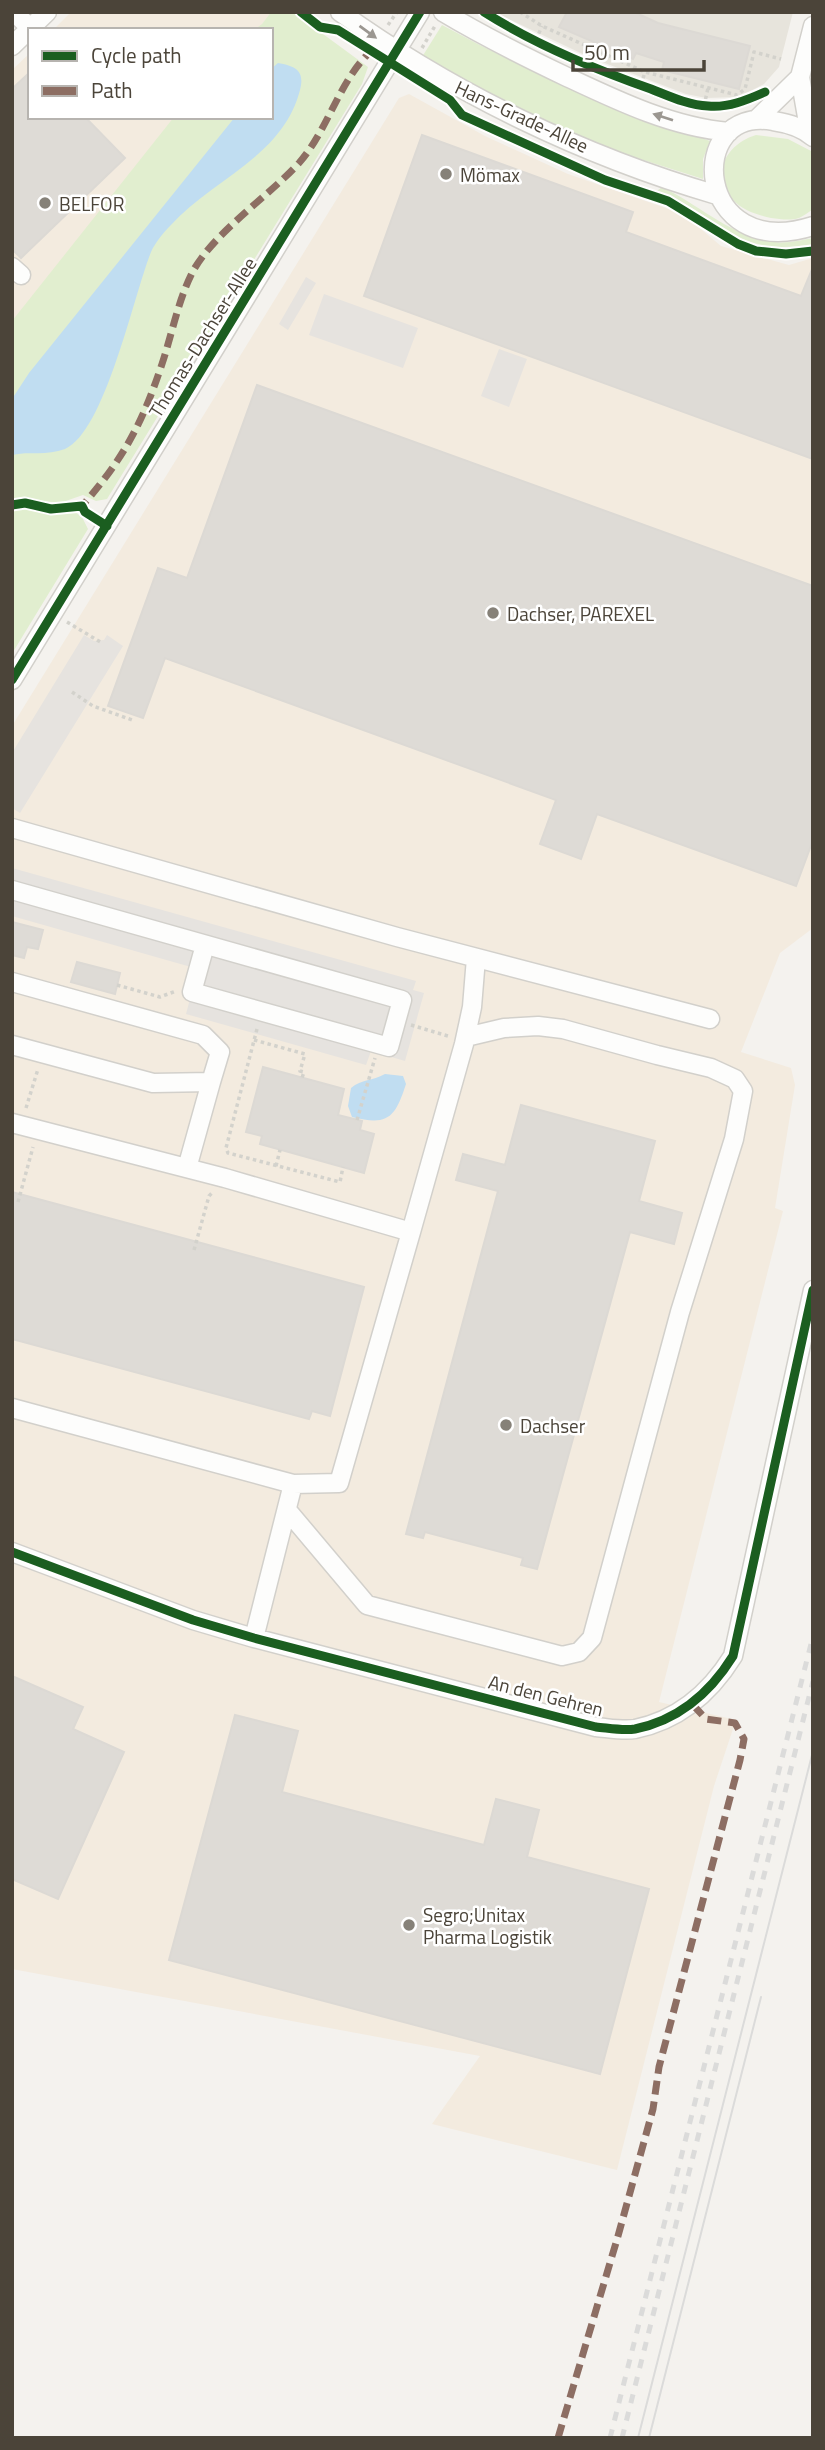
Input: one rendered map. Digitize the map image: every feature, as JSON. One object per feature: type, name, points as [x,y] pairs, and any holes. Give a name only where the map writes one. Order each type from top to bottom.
[{"type":"street","points":[[14,12],[29,28]]},
{"type":"street","points":[[31,28],[47,12]]},
{"type":"street","name":"Hans-Grade-Allee","points":[[340,12],[397,52],[494,105],[558,136],[652,174],[717,195]]},
{"type":"street","name":"Thomas-Dachser-Allee","points":[[15,671],[420,12]]},
{"type":"street","points":[[439,19],[501,45],[619,102],[703,130],[729,132]]},
{"type":"street","points":[[811,135],[800,77],[813,26]]},
{"type":"street","points":[[12,46],[28,31]]},
{"type":"street","points":[[800,77],[758,118],[729,132],[718,149],[712,173],[717,195],[725,209],[741,222],[766,230],[793,232],[813,226]]},
{"type":"street","points":[[758,118],[786,123],[811,135]]},
{"type":"street","points":[[12,828],[476,958],[710,1019]]},
{"type":"street","points":[[12,890],[402,1000],[388,1047],[192,992],[205,945]]},
{"type":"street","points":[[12,1408],[293,1484],[339,1483],[465,1039],[472,1007],[476,958]]},
{"type":"street","points":[[12,982],[204,1035],[220,1052],[187,1168]]},
{"type":"street","points":[[287,1510],[367,1605],[562,1656],[579,1653],[592,1638],[680,1312],[734,1139],[743,1091],[735,1079],[711,1068],[563,1029],[538,1026],[504,1028],[465,1039]]},
{"type":"street","points":[[12,1045],[153,1083],[211,1082]]},
{"type":"street","points":[[12,1123],[225,1178],[411,1232]]},
{"type":"street","name":"An den Gehren","points":[[12,1552],[193,1620],[596,1727],[633,1729],[665,1719],[693,1705],[719,1679],[733,1656],[813,1290]]},
{"type":"street","points":[[254,1638],[293,1484]]},
{"type":"path","points":[[520,12],[542,26],[645,72],[737,95],[745,89],[754,52],[781,59]]},
{"type":"path","points":[[418,55],[439,19]]},
{"type":"path","points":[[536,40],[542,26]]},
{"type":"path","points":[[640,85],[645,72]]},
{"type":"path","points":[[704,106],[708,88]]},
{"type":"path","points":[[67,622],[102,643]]},
{"type":"path","points":[[72,692],[93,706],[135,722]]},
{"type":"path","points":[[117,985],[160,997],[194,984]]},
{"type":"path","points":[[261,1012],[226,1148],[228,1153],[340,1182],[343,1167]]},
{"type":"path","points":[[396,1021],[465,1039]]},
{"type":"path","points":[[254,1040],[305,1054],[300,1071],[304,1072],[302,1078]]},
{"type":"path","points":[[357,1120],[374,1063]]},
{"type":"path","points":[[276,1166],[280,1150]]},
{"type":"path","points":[[194,1250],[209,1196],[225,1178]]},
{"type":"shaded area","points":[[71,12],[271,12],[259,28],[55,28]]},
{"type":"shaded area","points":[[494,12],[793,12],[779,67],[764,84],[739,97],[706,98],[686,94],[589,57]]},
{"type":"shaded area","points":[[28,55],[28,119],[190,119],[12,343],[12,70]]},
{"type":"shaded area","points":[[409,94],[485,136],[568,174],[683,214],[721,246],[789,265],[813,258],[813,928],[780,953],[741,1052],[791,1068],[795,1085],[775,1208],[783,1211],[659,1702],[736,1720],[714,1786],[617,2170],[432,2124],[480,2056],[12,1969],[12,726],[399,98]]},
{"type":"shaded area","points":[[306,277],[316,283],[288,330],[279,324]]},
{"type":"shaded area","points":[[324,294],[418,328],[403,368],[309,335]]},
{"type":"shaded area","points":[[499,349],[527,359],[509,407],[481,396]]},
{"type":"shaded area","points":[[84,635],[94,641],[104,640],[107,635],[123,646],[20,813],[12,808],[12,753]]},
{"type":"shaded area","points":[[12,868],[416,981],[413,990],[424,993],[405,1061],[371,1051],[366,1065],[186,1014],[198,969],[12,916]]},
{"type":"green space","points":[[271,12],[293,12],[368,67],[362,84],[107,499],[96,501],[83,495],[60,503],[20,498],[12,500],[12,321],[172,119],[273,119],[273,28],[257,28]]},
{"type":"green space","points":[[442,25],[573,89],[710,141],[703,159],[703,179],[615,151],[538,119],[422,57]]},
{"type":"green space","points":[[756,135],[788,139],[813,152],[813,209],[801,217],[781,219],[755,214],[736,203],[725,189],[722,169],[725,160],[737,145]]},
{"type":"green space","points":[[662,187],[744,234],[780,242],[813,238],[813,244],[786,247],[746,240],[657,191]]},
{"type":"green space","points":[[24,504],[57,510],[69,508],[82,517],[88,529],[13,652],[12,506]]},
{"type":"water","points":[[278,63],[298,70],[300,74],[300,90],[291,113],[278,133],[262,150],[187,209],[157,242],[144,272],[117,360],[93,417],[79,437],[65,449],[12,455],[12,399],[29,373],[233,119],[273,119],[273,67]]},
{"type":"water","points":[[385,1074],[403,1076],[406,1084],[394,1112],[388,1117],[374,1120],[352,1117],[348,1106],[351,1088]]},
{"type":"building","points":[[567,12],[634,12],[658,23],[750,46],[739,89],[662,70],[664,62],[636,53],[633,59],[559,27]]},
{"type":"building","name":"BELFOR","points":[[28,74],[28,119],[87,119],[125,158],[21,258],[12,249],[12,89]]},
{"type":"building","points":[[422,135],[633,212],[626,232],[801,296],[813,267],[813,459],[364,296]]},
{"type":"building","name":"Dachser, PAREXEL","points":[[257,385],[813,586],[813,840],[796,886],[597,814],[581,859],[540,844],[556,800],[165,658],[143,718],[108,706],[158,568],[187,578]]},
{"type":"building","points":[[12,922],[43,930],[38,949],[27,947],[24,958],[12,955]]},
{"type":"building","points":[[77,962],[120,973],[115,994],[71,982]]},
{"type":"building","points":[[263,1067],[344,1089],[338,1115],[362,1121],[360,1130],[374,1134],[364,1173],[260,1144],[262,1136],[246,1132]]},
{"type":"building","name":"Dachser","points":[[521,1105],[655,1141],[639,1201],[682,1213],[674,1244],[630,1232],[537,1569],[521,1565],[523,1558],[425,1532],[423,1538],[406,1534],[498,1191],[456,1180],[463,1154],[505,1165]]},
{"type":"building","points":[[12,1192],[364,1287],[330,1416],[312,1411],[309,1419],[12,1339]]},
{"type":"building","points":[[12,1676],[83,1707],[73,1729],[124,1752],[58,1899],[12,1879]]},
{"type":"building","name":"Segro;Unitax Pharma Logistik","points":[[235,1715],[298,1731],[282,1792],[484,1845],[496,1799],[539,1810],[527,1857],[649,1889],[600,2074],[169,1960]]},
{"type":"tram line","points":[[638,2438],[813,1751]]},
{"type":"tram line","points":[[649,2438],[761,1997]]},
{"type":"railway","points":[[610,2438],[813,1636]]},
{"type":"railway","points":[[622,2438],[813,1681]]},
{"type":"marked path","points":[[75,507],[82,506],[109,472],[139,423],[162,364],[183,295],[201,258],[299,163],[317,137],[348,80],[367,55]]},
{"type":"marked path","points":[[558,2438],[653,2109],[659,2067],[744,1739],[735,1723],[706,1719],[693,1705]]},
{"type":"cycle path","points":[[301,12],[320,27],[338,30],[450,100],[462,115],[605,180],[668,201],[738,244],[756,251],[786,254],[813,251]]},
{"type":"cycle path","points":[[12,680],[420,12]]},
{"type":"cycle path","points":[[484,12],[566,55],[686,102],[723,106],[765,92]]},
{"type":"cycle path","points":[[12,505],[25,503],[51,509],[82,506],[85,512],[107,526]]},
{"type":"cycle path","points":[[12,1552],[193,1620],[254,1638],[596,1727],[630,1730],[651,1725],[692,1703],[714,1682],[733,1656],[813,1290]]},
{"type":"place","name":"Mömax","points":[[446,174]]},
{"type":"place","name":"BELFOR","points":[[45,203]]},
{"type":"place","name":"Dachser, PAREXEL","points":[[493,613]]},
{"type":"place","name":"Dachser","points":[[506,1425]]},
{"type":"place","name":"Segro;Unitax Pharma Logistik","points":[[409,1925]]}]
